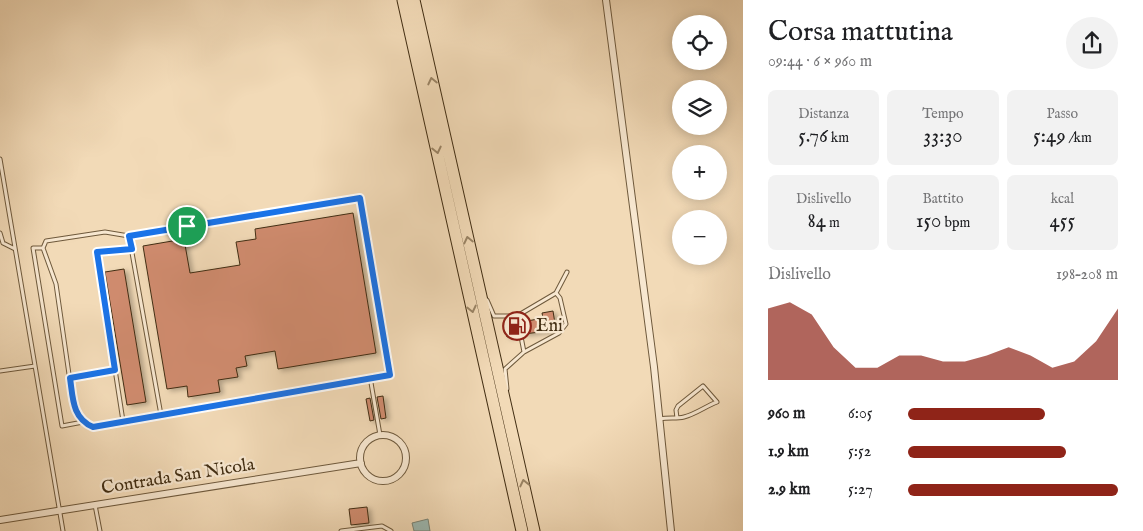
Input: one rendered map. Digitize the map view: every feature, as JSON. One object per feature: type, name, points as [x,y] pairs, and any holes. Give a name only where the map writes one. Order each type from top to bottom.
[{"type":"highway","points":[[403,0],[522,531]]},
{"type":"highway","points":[[414,0],[534,531]]},
{"type":"street","points":[[606,0],[632,184],[632,209],[642,264],[671,531]]},
{"type":"street","points":[[380,435],[390,436],[403,446],[406,456],[403,468],[394,478],[380,480],[368,475],[360,463],[362,447],[370,439],[380,435]]},
{"type":"street","name":"Contrada San Nicola","points":[[0,520],[360,463]]},
{"type":"lane","points":[[0,159],[63,531]]},
{"type":"lane","points":[[360,198],[390,375],[93,427],[83,422],[74,409],[56,284],[43,248],[46,241],[105,232],[129,236],[360,198]]},
{"type":"lane","points":[[0,233],[3,242],[15,249]]},
{"type":"lane","points":[[129,236],[161,415]]},
{"type":"lane","points":[[43,248],[33,248],[62,426],[83,422]]},
{"type":"lane","points":[[123,422],[97,252],[132,249]]},
{"type":"lane","points":[[476,273],[494,316],[517,316],[556,293],[567,272]]},
{"type":"lane","points":[[512,432],[505,370],[524,352],[559,333],[566,324],[560,298],[556,293]]},
{"type":"lane","points":[[517,316],[524,352]]},
{"type":"lane","points":[[0,371],[35,366]]},
{"type":"lane","points":[[70,378],[115,370]]},
{"type":"lane","points":[[370,378],[380,435]]},
{"type":"lane","points":[[660,419],[670,416],[677,418],[693,414],[700,408],[717,402],[703,386],[678,406],[676,410],[677,418]]},
{"type":"lane","points":[[95,505],[100,531]]},
{"type":"lane","points":[[342,531],[382,526],[391,531]]},
{"type":"water","points":[[428,519],[430,531],[414,531],[412,523]]},
{"type":"building","points":[[353,213],[376,353],[278,369],[275,351],[245,356],[247,366],[236,368],[238,377],[218,380],[220,392],[188,397],[187,386],[167,389],[143,246],[184,239],[190,273],[240,265],[236,242],[256,239],[255,229]]},
{"type":"building","points":[[124,269],[146,402],[127,405],[105,272]]},
{"type":"building","points":[[553,311],[556,330],[524,334],[522,322],[543,318],[542,313]]},
{"type":"building","points":[[515,323],[517,335],[507,337],[505,325]]},
{"type":"building","points":[[383,396],[386,418],[381,419],[377,397]]},
{"type":"building","points":[[370,398],[374,420],[370,421],[366,399]]},
{"type":"building","points":[[367,507],[369,523],[351,525],[349,509]]},
{"type":"place","name":"Eni","points":[[517,326]]},
{"type":"route","points":[[360,198],[390,375],[93,427],[83,422],[74,409],[70,378],[115,370],[97,252],[132,249],[129,236],[187,226],[360,198]]}]
